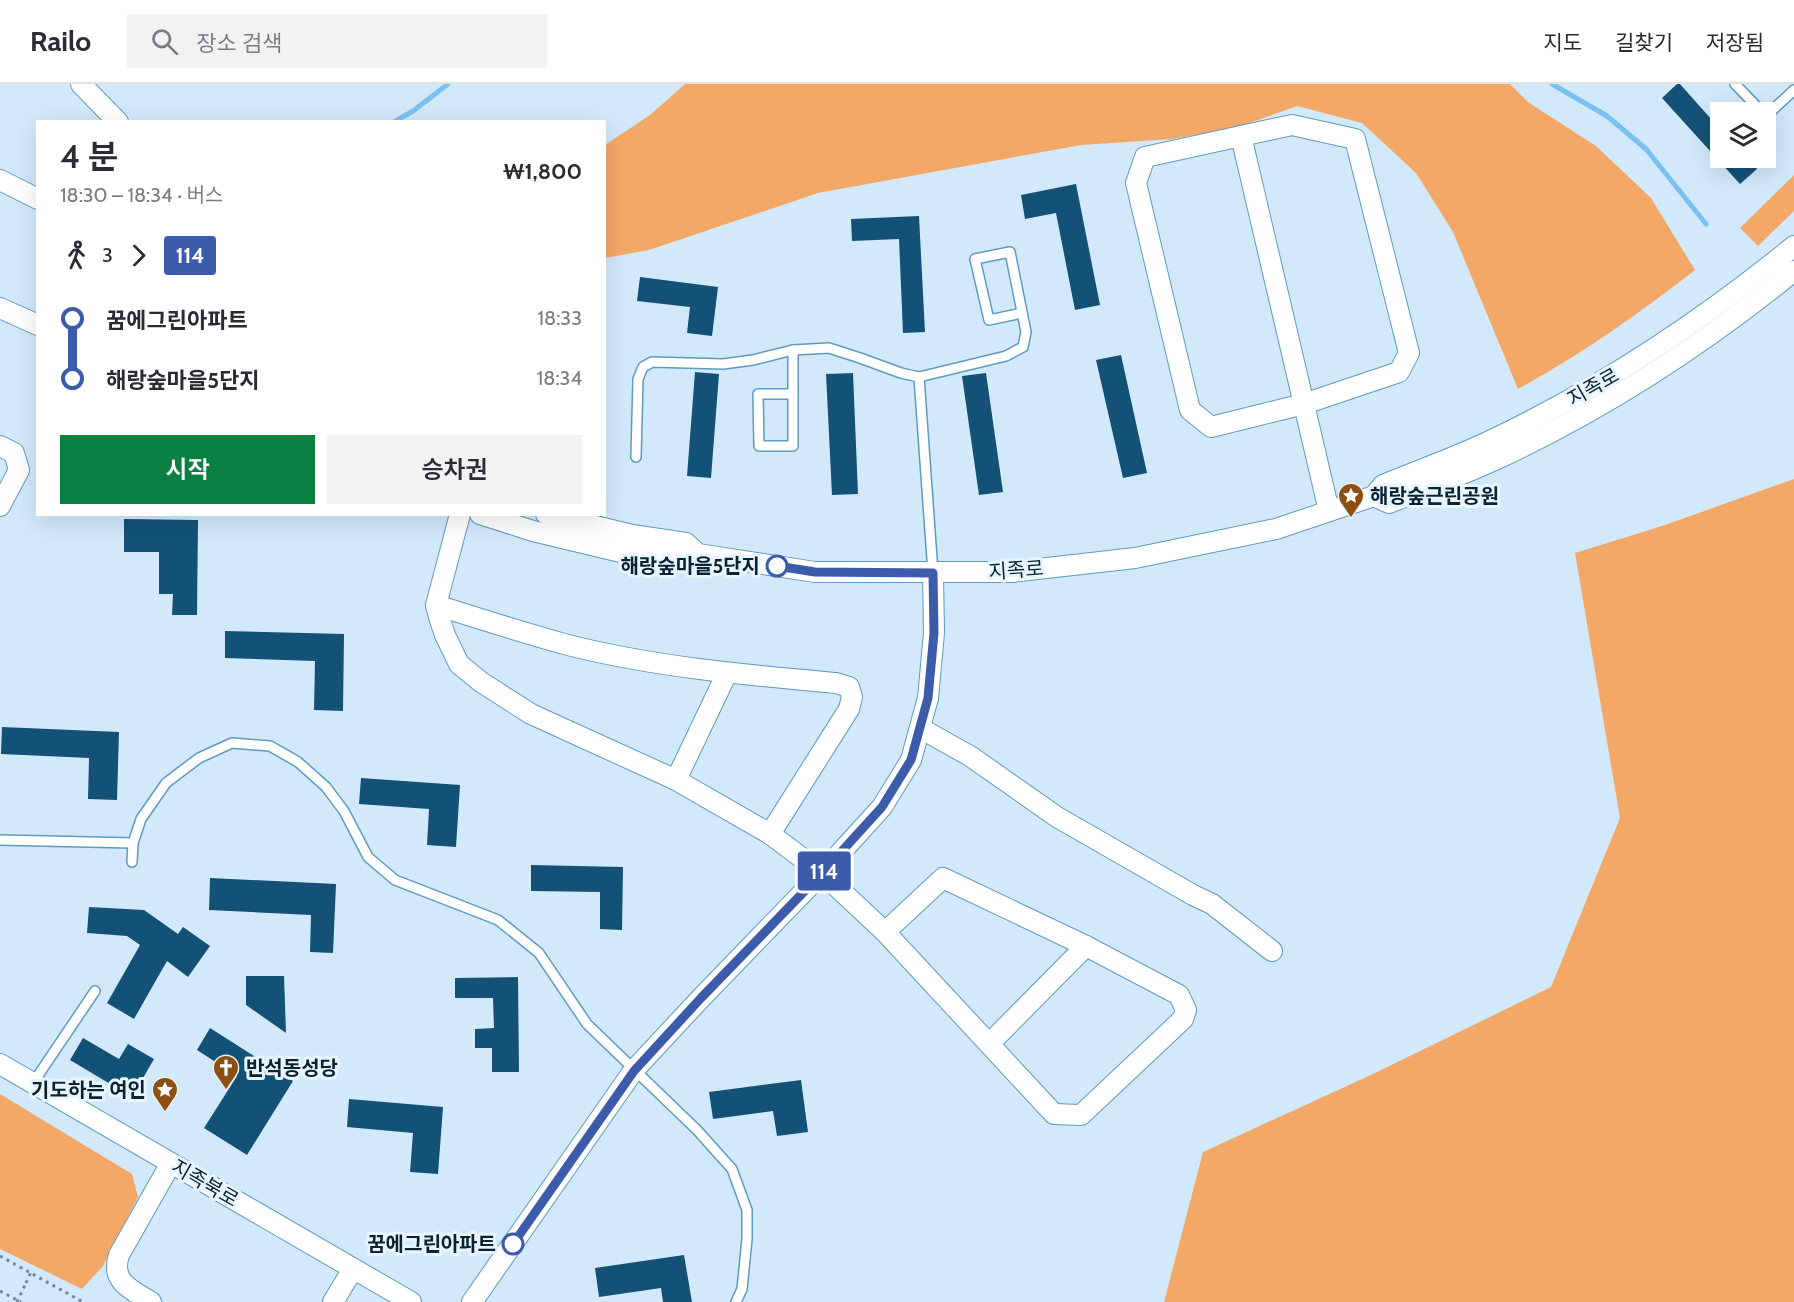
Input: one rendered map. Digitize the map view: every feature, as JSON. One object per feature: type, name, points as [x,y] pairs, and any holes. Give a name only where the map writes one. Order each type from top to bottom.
[{"type":"street","points":[[81,84],[116,120]]},
{"type":"street","points":[[1292,125],[1355,139],[1409,353],[1399,372],[1304,404],[1211,427],[1190,410],[1136,183],[1145,158],[1292,125]]},
{"type":"street","points":[[1241,136],[1329,511]]},
{"type":"street","points":[[0,180],[36,198]]},
{"type":"street","name":"지족로","points":[[554,516],[632,535],[686,543],[698,554],[815,572],[1012,572],[1135,558],[1276,529],[1374,496],[1383,485],[1490,441],[1554,409],[1618,373],[1731,295],[1794,246]]},
{"type":"street","name":"지족로","points":[[1374,496],[1389,503],[1498,459],[1563,426],[1628,389],[1678,356],[1794,271]]},
{"type":"street","points":[[0,308],[36,324]]},
{"type":"street","points":[[0,446],[14,453],[19,470],[0,506]]},
{"type":"street","points":[[459,516],[436,605],[445,635],[459,664],[481,682],[531,714],[676,780],[770,834],[822,873],[885,932],[1054,1114],[1081,1115],[1183,1018],[1186,1010],[1179,995],[1086,946],[944,878],[885,932]]},
{"type":"street","name":"지족로","points":[[486,516],[533,531],[629,554],[684,562],[698,554]]},
{"type":"street","points":[[472,1302],[634,1071],[882,807],[911,760],[928,698],[934,633],[933,573]]},
{"type":"street","points":[[436,605],[570,645],[642,660],[727,673],[836,683],[849,687],[852,697],[849,709],[770,834]]},
{"type":"street","points":[[676,780],[727,673]]},
{"type":"street","points":[[920,728],[970,756],[1057,817],[1212,904],[1272,951]]},
{"type":"street","points":[[990,1043],[1086,946]]},
{"type":"street","name":"지족북로","points":[[0,1064],[411,1302]]},
{"type":"street","points":[[152,1302],[127,1287],[119,1278],[116,1265],[119,1255],[171,1163]]},
{"type":"street","points":[[333,1302],[353,1269]]},
{"type":"lane","points":[[1735,84],[1752,102]]},
{"type":"lane","points":[[1776,107],[1794,90]]},
{"type":"lane","points":[[636,457],[638,379],[643,367],[652,362],[723,364],[753,360],[793,350],[829,348],[885,368],[919,377],[1006,356],[1023,346],[1026,332],[1010,252],[975,259],[989,320],[1022,313]]},
{"type":"lane","points":[[793,350],[793,394],[793,446],[759,446],[758,394],[793,394]]},
{"type":"lane","points":[[919,377],[933,573]]},
{"type":"lane","points":[[132,862],[133,843],[141,819],[166,783],[199,758],[232,743],[270,746],[298,762],[326,787],[344,811],[368,857],[395,880],[498,920],[539,953],[587,1024],[697,1130],[732,1169],[747,1210],[747,1239],[742,1289],[736,1302]]},
{"type":"lane","points":[[0,840],[133,843]]},
{"type":"lane","points":[[33,1083],[95,991]]},
{"type":"path","points":[[0,1256],[83,1302]]},
{"type":"path","points":[[0,1291],[19,1302],[31,1272]]},
{"type":"shaded area","points":[[685,84],[1510,84],[1528,102],[1596,146],[1651,198],[1695,270],[1609,333],[1564,363],[1518,389],[1453,232],[1416,173],[1362,123],[1297,106],[1241,126],[1173,139],[1081,145],[818,193],[649,250],[606,258],[606,144],[650,115]]},
{"type":"shaded area","points":[[1794,175],[1794,211],[1758,246],[1740,228]]},
{"type":"shaded area","points":[[1794,479],[1794,1302],[1164,1302],[1203,1152],[1373,1074],[1551,987],[1620,818],[1575,553],[1662,526]]},
{"type":"shaded area","points":[[0,1094],[132,1174],[138,1197],[103,1266],[82,1289],[0,1249]]},
{"type":"building","points":[[1677,84],[1680,84],[1710,118],[1710,151],[1662,98]]},
{"type":"building","points":[[1725,168],[1756,168],[1757,169],[1740,184]]},
{"type":"building","points":[[1076,184],[1100,305],[1075,310],[1056,213],[1025,219],[1021,195]]},
{"type":"building","points":[[919,216],[925,332],[903,333],[899,239],[852,241],[851,219]]},
{"type":"building","points":[[640,277],[718,287],[712,336],[687,333],[690,307],[637,301]]},
{"type":"building","points":[[1121,355],[1147,473],[1123,478],[1096,360]]},
{"type":"building","points":[[695,372],[719,374],[711,478],[687,476]]},
{"type":"building","points":[[853,373],[858,494],[832,495],[826,374]]},
{"type":"building","points":[[986,373],[1003,492],[979,495],[962,376]]},
{"type":"building","points":[[124,519],[198,520],[197,615],[172,615],[173,594],[159,594],[159,552],[124,552]]},
{"type":"building","points":[[225,631],[344,634],[343,711],[314,710],[315,661],[225,658]]},
{"type":"building","points":[[2,727],[119,732],[117,800],[88,799],[89,758],[1,754]]},
{"type":"building","points":[[361,778],[460,785],[456,847],[427,845],[429,809],[359,804]]},
{"type":"building","points":[[531,865],[623,867],[622,930],[600,929],[600,892],[531,891]]},
{"type":"building","points":[[210,878],[336,884],[333,953],[310,952],[311,915],[209,910]]},
{"type":"building","points":[[89,907],[144,910],[178,934],[183,927],[210,946],[188,977],[167,961],[134,1019],[107,1003],[140,945],[127,936],[87,933]]},
{"type":"building","points":[[246,976],[284,976],[286,1033],[246,1005]]},
{"type":"building","points":[[518,977],[519,1072],[492,1072],[492,1048],[475,1048],[475,1029],[494,1028],[493,998],[455,998],[455,978]]},
{"type":"building","points":[[210,1028],[293,1081],[247,1155],[204,1128],[237,1076],[197,1050]]},
{"type":"building","points":[[83,1038],[119,1059],[128,1044],[154,1059],[132,1097],[70,1060]]},
{"type":"building","points":[[801,1080],[808,1132],[777,1136],[773,1111],[713,1119],[709,1092]]},
{"type":"building","points":[[349,1099],[443,1107],[438,1174],[410,1172],[413,1133],[347,1127]]},
{"type":"building","points":[[684,1255],[692,1302],[663,1302],[661,1288],[599,1297],[595,1268]]},
{"type":"waterway","points":[[397,120],[448,84]]},
{"type":"waterway","points":[[1552,84],[1607,116],[1646,149],[1706,224]]},
{"type":"bus line","name":"114","points":[[513,1244],[634,1071],[882,807],[911,760],[928,698],[934,633],[933,573],[815,572],[777,566]]},
{"type":"place","name":"해랑숲근린공원","points":[[1351,519]]},
{"type":"place","name":"해랑숲마을5단지","points":[[777,566]]},
{"type":"place","name":"반석동성당","points":[[226,1091]]},
{"type":"place","name":"기도하는 여인","points":[[165,1113]]},
{"type":"place","name":"꿈에그린아파트","points":[[513,1244]]}]
